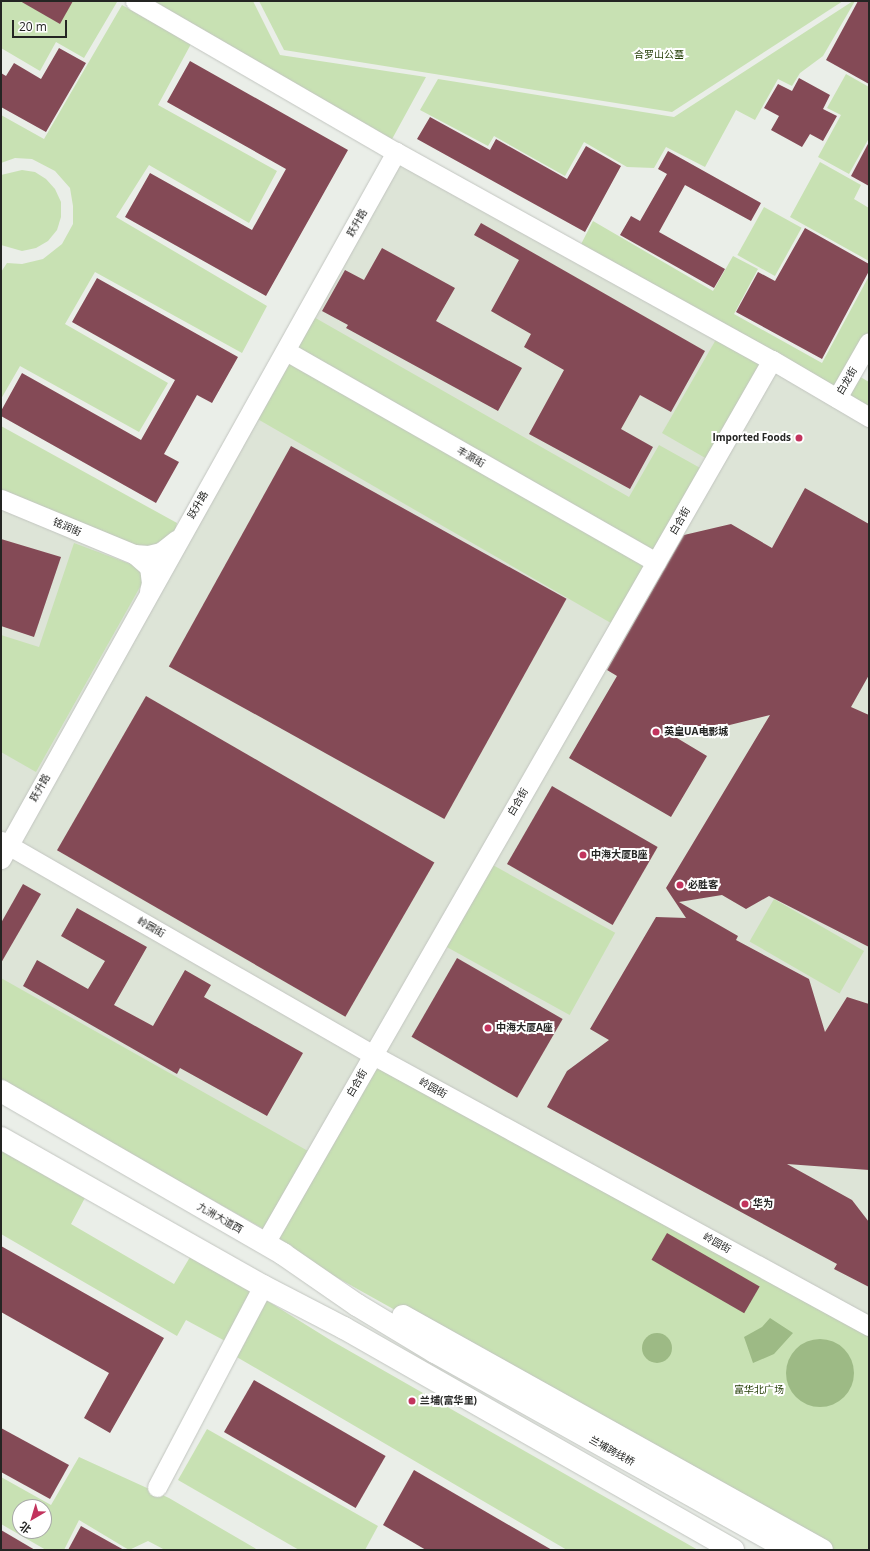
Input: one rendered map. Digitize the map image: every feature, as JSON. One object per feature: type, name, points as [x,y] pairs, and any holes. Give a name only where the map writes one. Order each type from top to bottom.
[{"type":"main road","name":"九洲大道西","points":[[1,1090],[274,1249],[357,1305],[436,1352]]},
{"type":"main road","points":[[1,1138],[263,1286],[344,1328],[424,1373],[732,1550]]},
{"type":"main road","points":[[274,1249],[443,1338],[822,1550]]},
{"type":"main road","points":[[263,1286],[338,1338],[417,1386],[707,1550]]},
{"type":"main road","name":"兰埔跨线桥","points":[[436,1352],[789,1550]]},
{"type":"street","points":[[135,1],[396,152],[772,360],[869,417]]},
{"type":"street","name":"跃升路","points":[[4,848],[286,351],[396,152]]},
{"type":"street","name":"白龙街","points":[[837,398],[869,342]]},
{"type":"street","name":"丰源街","points":[[286,351],[656,562]]},
{"type":"street","name":"白合街","points":[[274,1249],[373,1055],[772,360]]},
{"type":"street","name":"铭润街","points":[[1,499],[134,554],[148,556],[161,552],[181,534]]},
{"type":"street","name":"铭润街","points":[[134,554],[149,567],[151,583],[148,594]]},
{"type":"street","name":"岭园街","points":[[4,848],[373,1055],[869,1326]]},
{"type":"street","points":[[157,1487],[263,1286]]},
{"type":"shaded area","points":[[397,154],[770,361],[663,554],[290,347]]},
{"type":"shaded area","points":[[290,348],[654,562],[267,1238],[1,1087],[1,871]]},
{"type":"shaded area","points":[[773,362],[869,419],[869,1325],[374,1055]]},
{"type":"shaded area","points":[[1,501],[165,570],[1,868]]},
{"type":"shaded area","points":[[770,1318],[793,1333],[774,1354],[753,1363],[744,1337],[762,1327]]},
{"type":"shaded area","points":[[657,1333],[668,1337],[672,1348],[668,1359],[657,1363],[646,1359],[642,1348],[646,1337]]},
{"type":"shaded area","points":[[813,1339],[827,1339],[839,1344],[849,1354],[854,1366],[854,1380],[849,1392],[839,1402],[827,1407],[813,1407],[801,1402],[791,1392],[786,1380],[786,1366],[791,1354],[801,1344]]},
{"type":"green space","points":[[1,1],[117,2],[84,58],[56,42],[40,71],[1,48]]},
{"type":"green space","points":[[145,1],[253,1],[280,55],[426,77],[391,141]]},
{"type":"green space","name":"合罗山公墓","points":[[259,1],[843,1],[672,112],[284,50]]},
{"type":"green space","points":[[855,1],[823,56],[800,73],[792,86],[778,79],[755,120],[736,110],[705,167],[666,147],[654,168],[627,167],[584,142],[565,176],[494,136],[488,146],[420,110],[438,79],[674,117]]},
{"type":"green space","points":[[122,5],[191,44],[158,105],[277,171],[249,223],[149,165],[116,217],[267,306],[242,353],[95,272],[65,324],[168,383],[139,432],[20,366],[1,399],[1,272],[7,263],[22,264],[43,259],[62,244],[73,224],[73,206],[70,188],[55,171],[32,159],[15,158],[1,163],[1,115],[44,139]]},
{"type":"green space","points":[[846,74],[869,87],[869,138],[849,174],[818,157],[841,115],[827,108]]},
{"type":"green space","points":[[820,162],[861,185],[854,199],[869,208],[869,261],[790,217]]},
{"type":"green space","points":[[22,170],[35,172],[46,179],[55,189],[61,202],[61,217],[57,230],[48,241],[36,248],[22,251],[1,245],[1,175]]},
{"type":"green space","points":[[764,207],[802,228],[775,276],[737,255]]},
{"type":"green space","points":[[593,221],[713,291],[733,256],[758,269],[734,314],[822,363],[869,276],[869,331],[836,392],[578,250]]},
{"type":"green space","points":[[312,316],[629,497],[659,445],[702,469],[653,553],[296,347]]},
{"type":"green space","points":[[718,336],[762,362],[706,458],[662,433]]},
{"type":"green space","points":[[291,361],[645,566],[612,624],[258,419]]},
{"type":"green space","points":[[857,375],[869,382],[869,413],[844,398]]},
{"type":"green space","points":[[1,426],[177,523],[175,532],[154,545],[136,549],[1,493]]},
{"type":"green space","points":[[74,543],[149,571],[36,772],[1,752],[1,635],[39,647]]},
{"type":"green space","points":[[491,864],[615,933],[570,1015],[445,946]]},
{"type":"green space","points":[[774,899],[864,951],[840,993],[750,941]]},
{"type":"green space","points":[[1,978],[308,1151],[264,1229],[1,1081]]},
{"type":"green space","name":"富华北广场","points":[[373,1056],[869,1327],[869,1550],[824,1550],[268,1239]]},
{"type":"green space","points":[[1,1145],[87,1194],[71,1224],[174,1284],[193,1252],[255,1288],[227,1342],[186,1320],[177,1336],[1,1234]]},
{"type":"green space","points":[[266,1300],[332,1341],[698,1550],[567,1550],[235,1356]]},
{"type":"green space","points":[[207,1429],[378,1526],[365,1550],[299,1550],[178,1480]]},
{"type":"green space","points":[[79,1457],[169,1498],[258,1550],[165,1550],[148,1541],[129,1550],[79,1520],[64,1550],[46,1550],[27,1539],[52,1539],[52,1503]]},
{"type":"green space","points":[[1,1477],[40,1499],[12,1499],[12,1530],[1,1524]]},
{"type":"building","points":[[20,1],[73,1],[60,24]]},
{"type":"building","points":[[858,1],[869,1],[869,84],[826,60]]},
{"type":"building","points":[[59,48],[86,63],[46,132],[1,107],[1,73],[6,76],[14,63],[41,79]]},
{"type":"building","points":[[190,61],[348,150],[266,296],[125,217],[150,173],[252,230],[286,169],[167,102]]},
{"type":"building","points":[[799,78],[830,95],[823,109],[837,116],[823,141],[810,134],[802,147],[771,130],[779,116],[764,108],[778,84],[792,91]]},
{"type":"building","points":[[430,117],[490,150],[496,139],[567,179],[586,146],[621,166],[585,232],[417,139]]},
{"type":"building","points":[[869,142],[869,186],[851,176]]},
{"type":"building","points":[[668,151],[761,203],[751,221],[685,185],[659,232],[725,269],[714,288],[620,235],[631,216],[640,221],[667,174],[658,169]]},
{"type":"building","points":[[481,223],[705,351],[671,412],[640,395],[621,429],[653,447],[630,489],[529,434],[564,370],[524,347],[531,334],[491,311],[519,260],[474,235]]},
{"type":"building","points":[[805,228],[869,264],[869,271],[822,359],[736,312],[758,272],[775,281]]},
{"type":"building","points":[[382,248],[455,288],[436,321],[522,368],[498,411],[346,328],[348,325],[322,311],[345,270],[364,280]]},
{"type":"building","points":[[97,278],[238,357],[212,403],[197,395],[164,454],[179,462],[156,503],[1,416],[1,411],[22,373],[141,440],[175,380],[72,322]]},
{"type":"building","points":[[291,446],[567,599],[444,819],[169,666]]},
{"type":"building","points":[[805,488],[869,524],[869,675],[851,707],[869,715],[869,947],[769,896],[746,909],[722,895],[679,902],[738,936],[736,940],[809,979],[825,1032],[847,997],[869,1004],[869,1170],[787,1164],[852,1200],[869,1222],[869,1287],[834,1269],[837,1264],[547,1107],[567,1071],[609,1040],[590,1029],[656,917],[686,918],[666,888],[770,715],[677,738],[707,756],[671,817],[569,758],[617,676],[607,670],[684,535],[731,524],[772,548]]},
{"type":"building","points":[[1,539],[61,557],[34,637],[1,626]]},
{"type":"building","points":[[146,696],[434,862],[345,1017],[57,850]]},
{"type":"building","name":"中海大厦B座","points":[[552,786],[658,847],[613,925],[507,864]]},
{"type":"building","points":[[23,884],[41,894],[1,963],[1,923]]},
{"type":"building","points":[[77,908],[147,947],[114,1005],[153,1026],[185,970],[211,985],[204,997],[303,1053],[267,1116],[180,1068],[177,1074],[23,986],[37,960],[88,989],[105,961],[61,936]]},
{"type":"building","name":"中海大厦A座","points":[[457,958],[563,1019],[517,1098],[412,1037]]},
{"type":"building","points":[[667,1233],[760,1286],[744,1313],[652,1260]]},
{"type":"building","points":[[1,1246],[164,1338],[110,1433],[84,1418],[109,1373],[1,1312]]},
{"type":"building","points":[[254,1380],[386,1456],[356,1508],[224,1432]]},
{"type":"building","points":[[1,1428],[69,1465],[50,1499],[1,1472]]},
{"type":"building","points":[[414,1470],[552,1550],[426,1550],[383,1525]]},
{"type":"building","points":[[81,1526],[124,1550],[68,1550]]},
{"type":"building","points":[[1,1530],[12,1536],[12,1539],[16,1539],[35,1550],[1,1550]]},
{"type":"place","name":"Imported Foods","points":[[799,438]]},
{"type":"place","name":"英皇UA电影城","points":[[656,732]]},
{"type":"place","name":"中海大厦B座","points":[[583,855]]},
{"type":"place","name":"必胜客","points":[[680,885]]},
{"type":"place","name":"中海大厦A座","points":[[488,1028]]},
{"type":"place","name":"华为","points":[[745,1204]]},
{"type":"place","name":"兰埔(富华里)","points":[[412,1401]]}]
